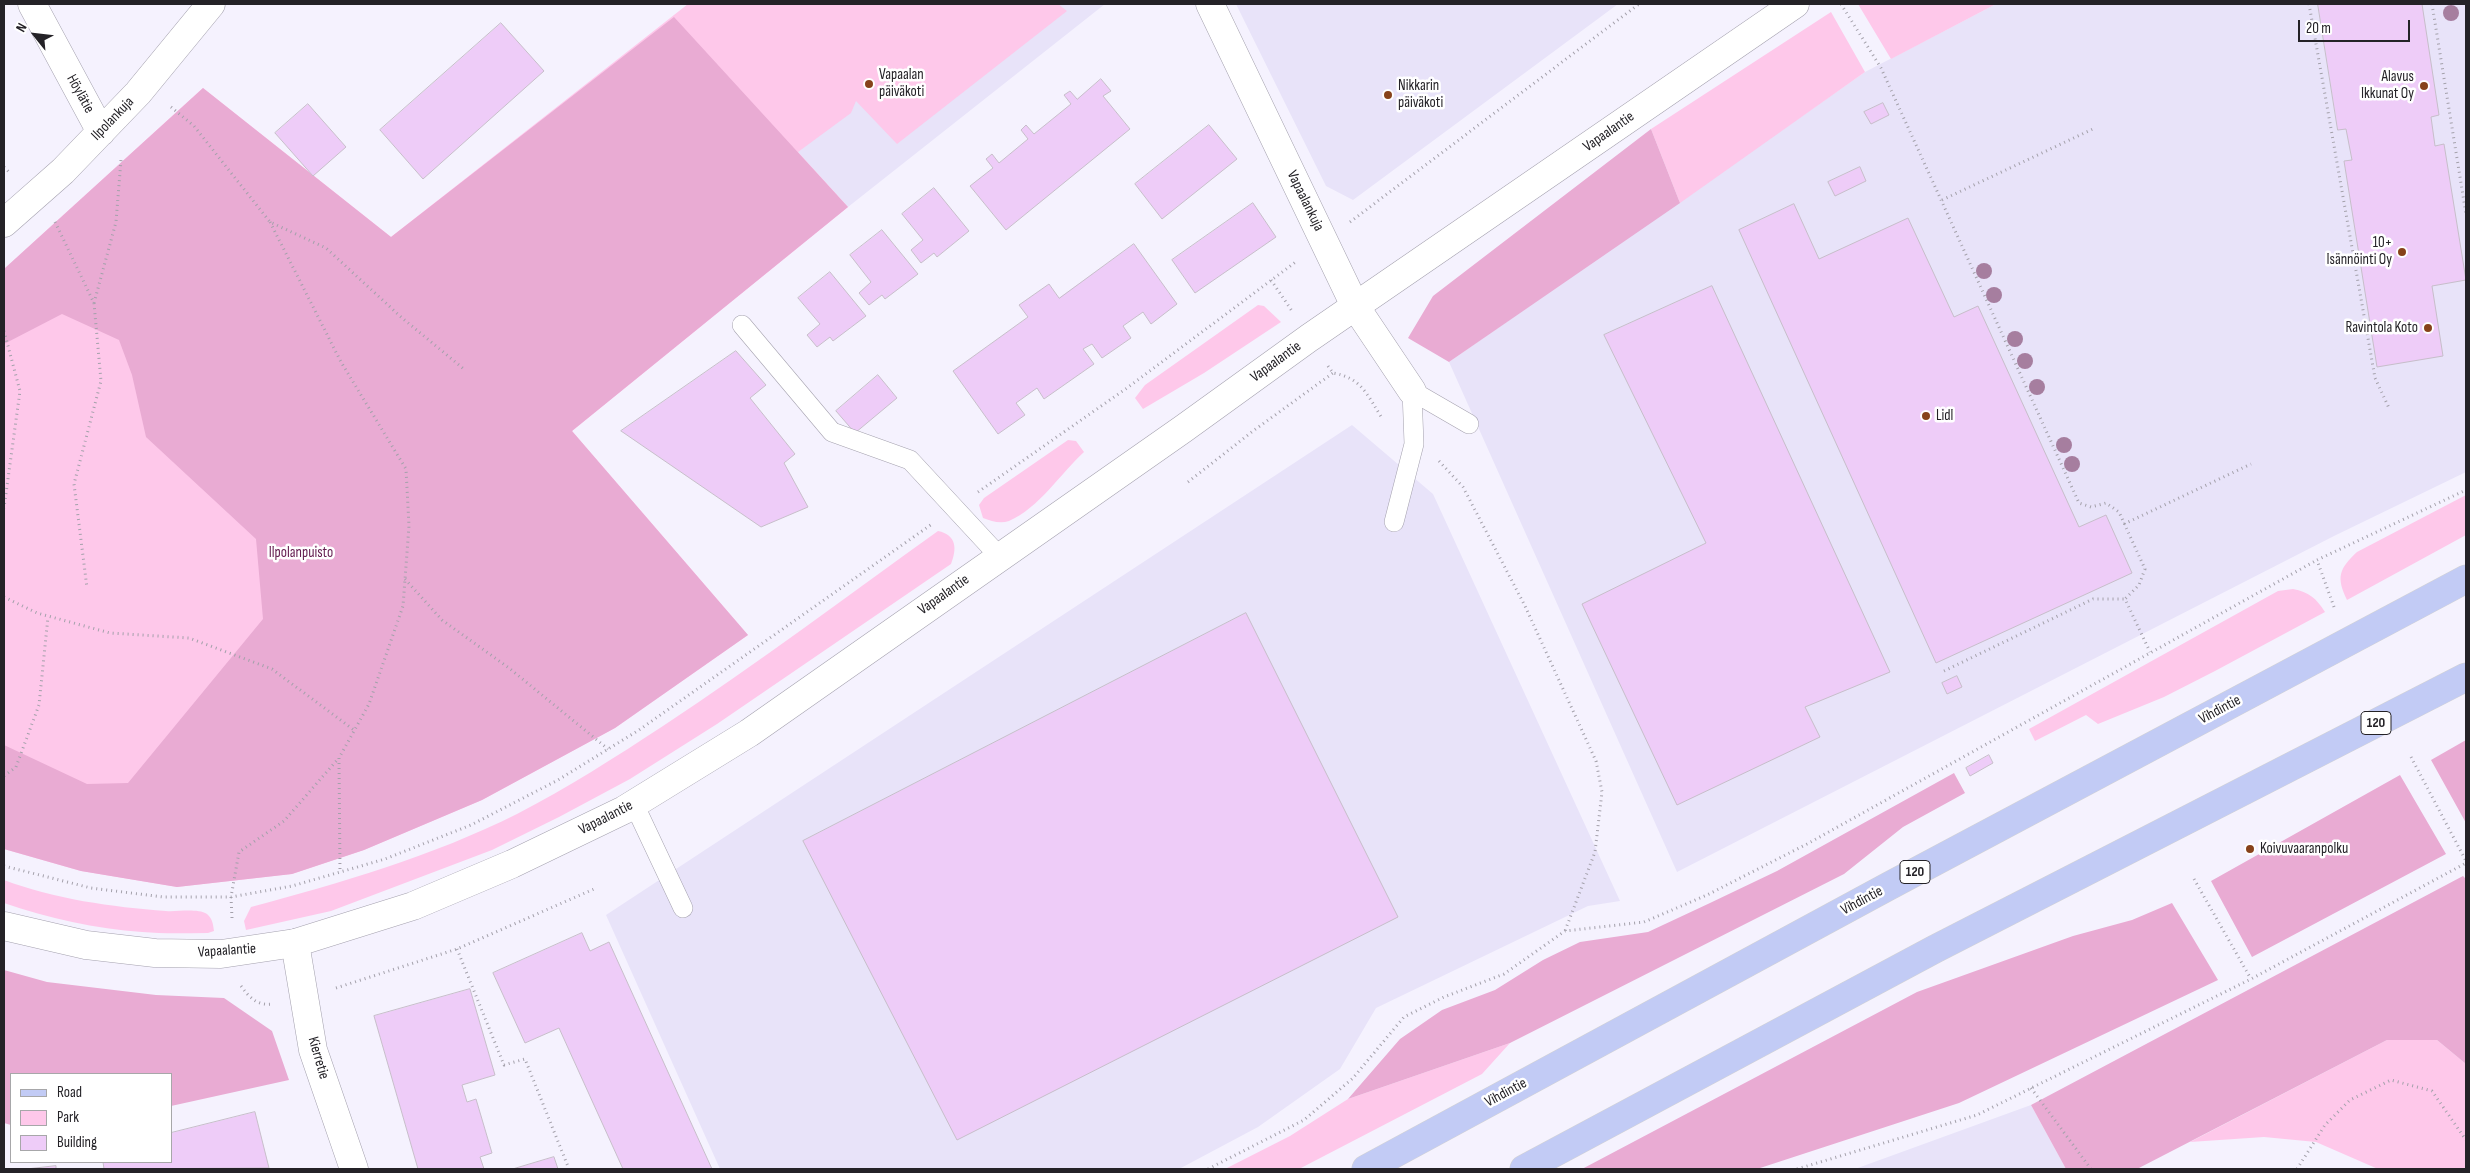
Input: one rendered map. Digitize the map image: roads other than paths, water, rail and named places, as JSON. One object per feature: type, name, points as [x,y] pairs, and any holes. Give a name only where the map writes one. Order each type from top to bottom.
[{"type":"main road","name":"Vihdintie","points":[[1366,1169],[1889,886],[2466,579]]},
{"type":"main road","name":"120","points":[[1524,1169],[1935,949],[2466,677]]},
{"type":"street","name":"Höylätie","points":[[32,4],[101,132]]},
{"type":"street","name":"Ilpolankuja","points":[[4,223],[63,171],[138,93],[211,4]]},
{"type":"street","name":"Vapaalankuja","points":[[1210,4],[1355,306],[1412,390]]},
{"type":"street","name":"Vapaalantie","points":[[4,926],[86,945],[164,953],[234,953],[295,943],[412,906],[512,864],[634,804],[749,733],[999,556],[1183,430],[1355,306],[1795,4]]},
{"type":"street","name":"Kierretie","points":[[295,943],[313,1050],[354,1169]]},
{"type":"lane","points":[[742,325],[832,432],[910,460],[956,507],[999,556]]},
{"type":"lane","points":[[1412,390],[1469,424]]},
{"type":"lane","points":[[1394,522],[1414,444],[1412,390]]},
{"type":"lane","points":[[634,804],[683,908]]},
{"type":"place","name":"Vapaalan päiväkoti","points":[[869,84]]},
{"type":"place","name":"Alavus Ikkunat Oy","points":[[2424,86]]},
{"type":"place","name":"Nikkarin päiväkoti","points":[[1388,95]]},
{"type":"place","name":"10+ Isännöinti Oy","points":[[2402,252]]},
{"type":"place","name":"Ravintola Koto","points":[[2428,328]]},
{"type":"place","name":"Lidl","points":[[1926,416]]},
{"type":"place","name":"Koivuvaaranpolku","points":[[2250,849]]},
{"type":"park label","name":"Ilpolanpuisto","points":[[301,553]]}]
